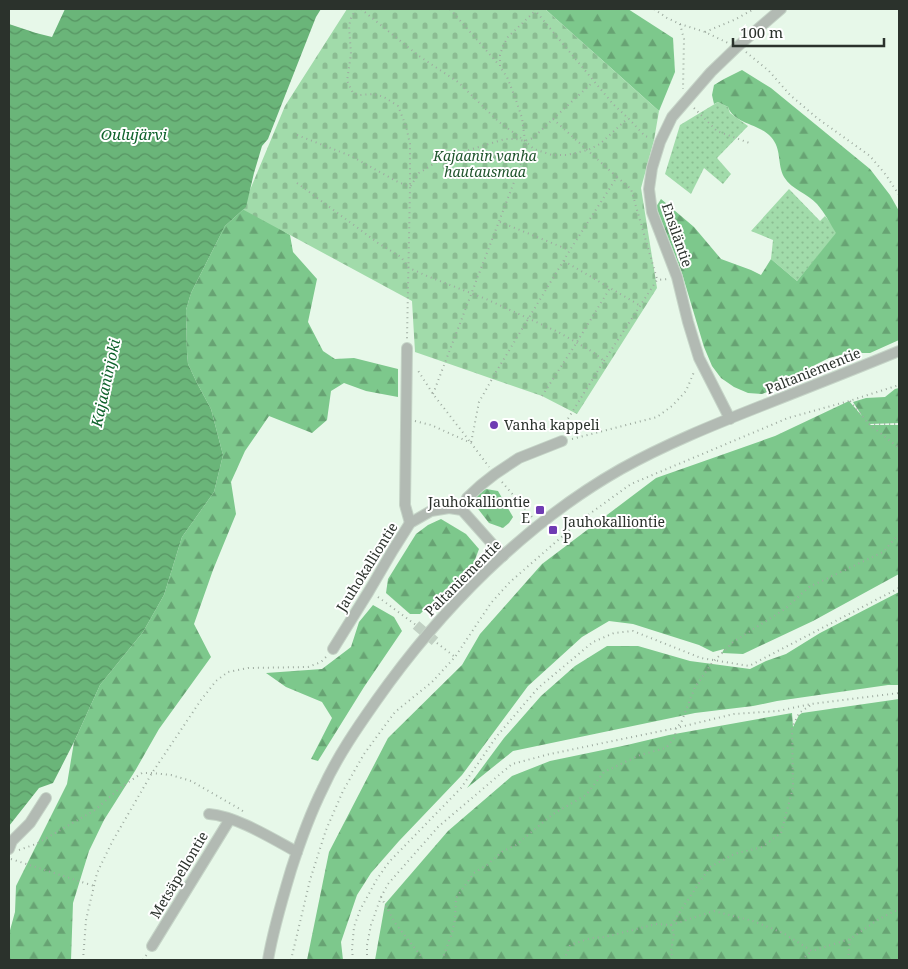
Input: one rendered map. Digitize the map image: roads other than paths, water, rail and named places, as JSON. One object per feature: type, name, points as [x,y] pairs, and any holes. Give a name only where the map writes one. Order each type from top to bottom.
[{"type":"street","name":"Ensiläntie","points":[[730,419],[700,358],[688,322],[677,277],[652,212],[649,190],[652,168],[660,142],[672,117],[711,72],[781,9]]},
{"type":"street","points":[[407,348],[405,505],[410,523]]},
{"type":"street","name":"Paltaniementie","points":[[268,960],[283,896],[297,852],[323,788],[339,757],[390,681],[439,620],[503,556],[539,525],[579,496],[621,470],[674,442],[899,351]]},
{"type":"street","points":[[503,556],[462,510],[467,498],[495,474],[520,458],[562,441]]},
{"type":"street","name":"Jauhokalliontie","points":[[333,649],[410,523],[431,511],[449,508],[462,510]]},
{"type":"street","points":[[13,850],[12,841],[30,823],[46,798]]},
{"type":"street","name":"Metsäpellontie","points":[[209,814],[218,814],[230,819],[297,852]]},
{"type":"street","name":"Metsäpellontie","points":[[152,946],[230,819]]},
{"type":"water","name":"Oulujärvi","points":[[65,9],[321,9],[316,17],[268,139],[262,146],[246,207],[225,226],[191,293],[186,310],[188,364],[211,409],[223,455],[214,492],[182,537],[164,595],[143,632],[100,685],[53,783],[39,788],[9,826],[9,24],[52,37]]},
{"type":"tunnel","points":[[416,625],[437,643]]},
{"type":"place","name":"Vanha kappeli","points":[[494,425]]},
{"type":"place","name":"Jauhokalliontie E","points":[[540,510]]},
{"type":"place","name":"Jauhokalliontie P","points":[[553,530]]},
{"type":"park label","name":"Kajaanin vanha hautausmaa","points":[[485,164]]},
{"type":"water label","name":"Kajaaninjoki","points":[[106,383]]}]
